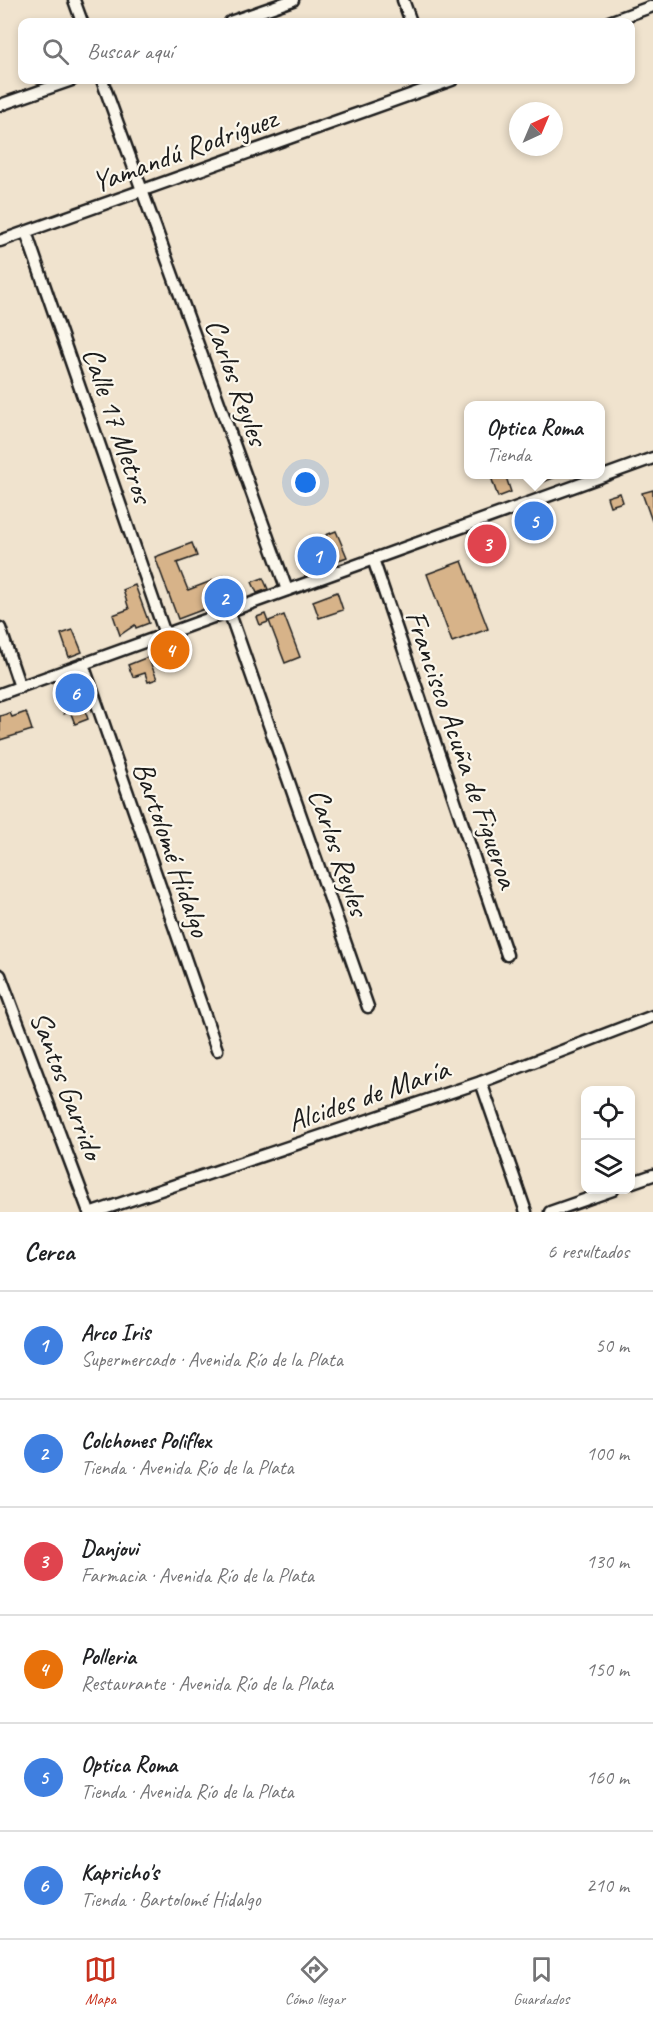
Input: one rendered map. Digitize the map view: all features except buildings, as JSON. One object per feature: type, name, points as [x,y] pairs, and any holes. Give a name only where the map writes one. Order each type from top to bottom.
[{"type":"street","points":[[74,0],[81,18]]},
{"type":"street","points":[[241,18],[293,0]]},
{"type":"street","points":[[403,0],[410,18]]},
{"type":"street","points":[[620,18],[653,6]]},
{"type":"street","points":[[0,105],[60,84]]},
{"type":"street","name":"Carlos Reyles","points":[[103,84],[287,590]]},
{"type":"street","name":"Yamandú Rodríguez","points":[[0,241],[431,84]]},
{"type":"street","name":"Calle 17 Metros","points":[[26,232],[165,634]]},
{"type":"street","points":[[605,475],[653,458]]},
{"type":"street","points":[[0,694],[595,479]]},
{"type":"street","name":"Francisco Acuña de Figueroa","points":[[373,559],[507,955]]},
{"type":"street","name":"Carlos Reyles","points":[[229,611],[368,1007]]},
{"type":"street","points":[[0,628],[20,687]]},
{"type":"street","name":"Bartolomé Hidalgo","points":[[82,664],[217,1050]]},
{"type":"street","name":"Santos Garrido","points":[[0,975],[89,1212]]},
{"type":"street","name":"Alcides de María","points":[[95,1212],[481,1082],[653,1016]]},
{"type":"street","points":[[481,1082],[526,1212]]},
{"type":"street","points":[[635,1181],[653,1175]]},
{"type":"street","points":[[550,1212],[602,1194]]},
{"type":"place","name":"Optica Roma","points":[[534,521]]},
{"type":"place","name":"Danjovi","points":[[487,544]]},
{"type":"place","name":"Arco Iris","points":[[317,556]]},
{"type":"place","name":"Colchones Poliflex","points":[[224,598]]},
{"type":"place","name":"Polleria","points":[[170,650]]},
{"type":"place","name":"Kapricho's","points":[[75,693]]}]
